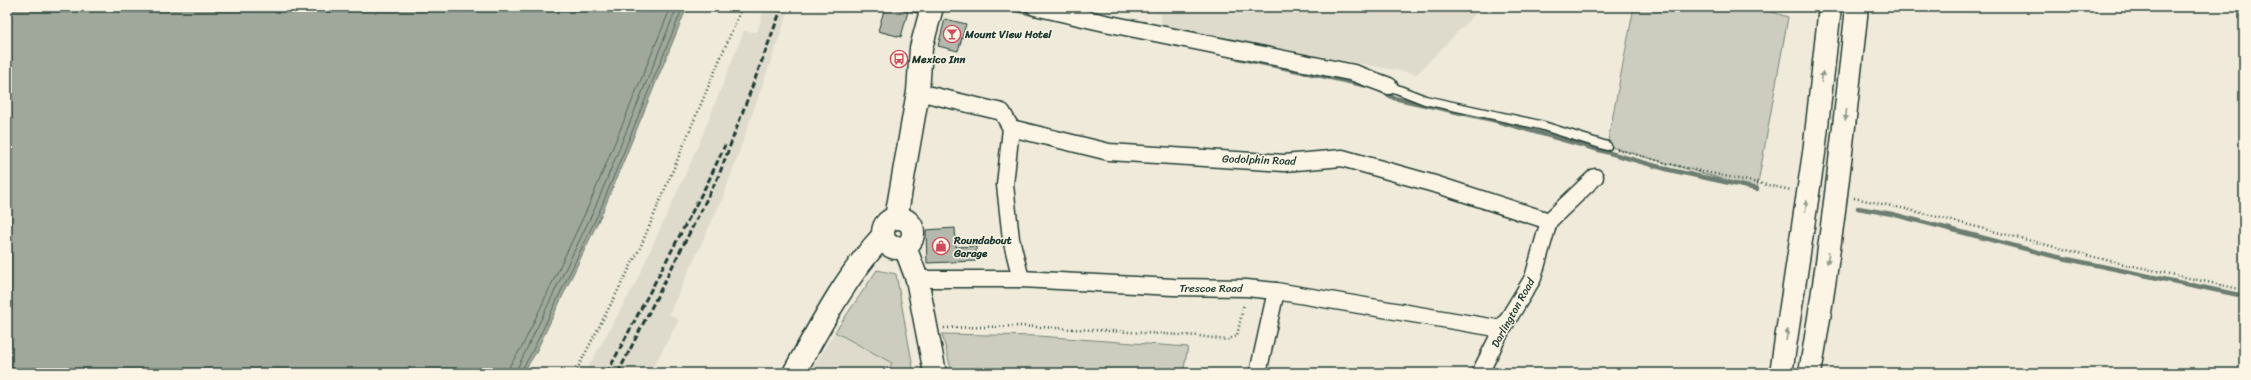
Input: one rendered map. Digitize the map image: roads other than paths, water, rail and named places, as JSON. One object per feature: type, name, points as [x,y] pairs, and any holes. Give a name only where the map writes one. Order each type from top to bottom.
[{"type":"main road","points":[[1781,373],[1808,193],[1830,7]]},
{"type":"main road","points":[[1810,373],[1821,310],[1842,150],[1858,7]]},
{"type":"main road","points":[[896,218],[918,92],[925,9]]},
{"type":"main road","points":[[794,373],[827,313],[869,251],[882,237],[884,226],[887,222],[896,218],[906,220],[912,229],[912,240],[905,247],[900,248],[890,246],[882,237]]},
{"type":"main road","points":[[905,247],[917,279],[935,373]]},
{"type":"street","points":[[1034,7],[1112,25],[1354,73],[1389,86]]},
{"type":"street","points":[[918,92],[1002,112],[1011,128],[1005,184],[1011,239],[1021,279]]},
{"type":"street","name":"Godolphin Road","points":[[1011,128],[1109,152],[1284,163],[1342,158],[1438,185],[1549,221]]},
{"type":"street","points":[[1549,221],[1595,177]]},
{"type":"street","name":"Darlington Road","points":[[1480,373],[1502,329],[1533,278],[1549,221]]},
{"type":"street","name":"Trescoe Road","points":[[917,279],[1021,279],[1173,287],[1276,290],[1502,329]]},
{"type":"street","points":[[1258,373],[1276,290]]},
{"type":"lane","points":[[1389,86],[1425,100],[1540,125],[1607,146]]},
{"type":"water","points":[[7,7],[687,7],[603,211],[535,354],[523,373],[7,373]]},
{"type":"waterway","points":[[1003,7],[1037,15]]},
{"type":"waterway","points":[[1238,58],[1368,86]]},
{"type":"waterway","points":[[1380,90],[1394,98],[1493,120],[1670,170],[1757,189]]},
{"type":"waterway","points":[[1858,208],[1892,214],[2053,256],[2244,296]]},
{"type":"railway","points":[[618,373],[719,175],[782,7]]},
{"type":"railway","points":[[607,373],[709,180],[725,145]]},
{"type":"place","name":"Mount View Hotel","points":[[952,34]]},
{"type":"place","name":"Mexico Inn","points":[[899,59]]},
{"type":"place","name":"Roundabout Garage","points":[[941,246]]}]
